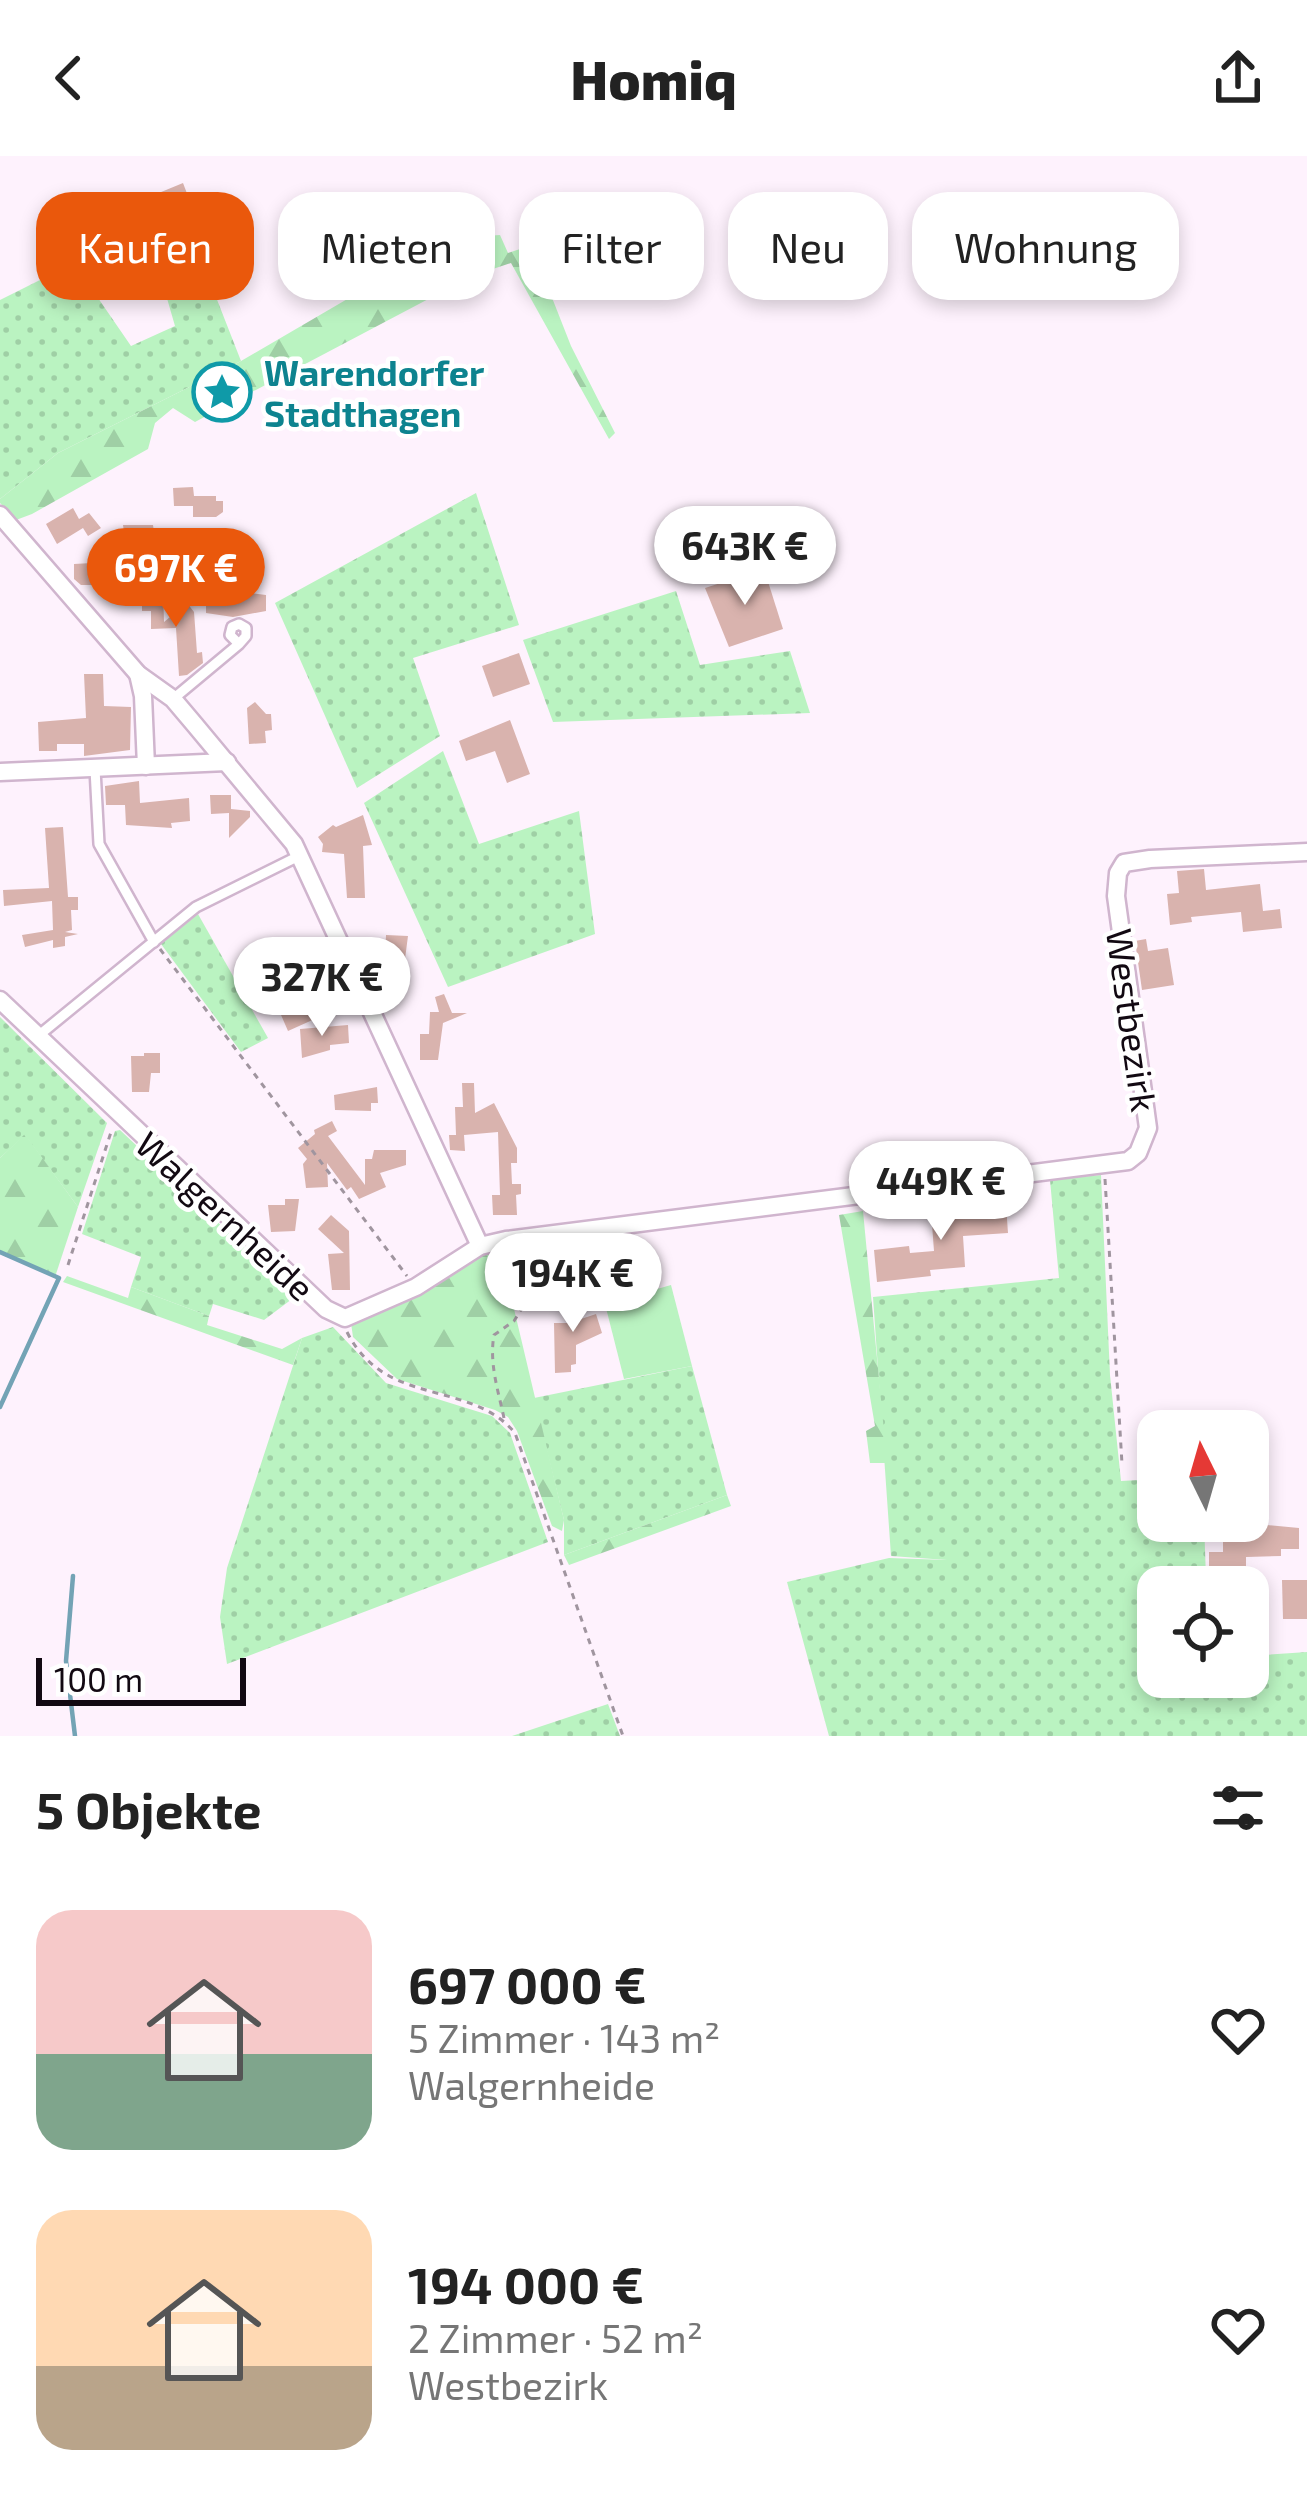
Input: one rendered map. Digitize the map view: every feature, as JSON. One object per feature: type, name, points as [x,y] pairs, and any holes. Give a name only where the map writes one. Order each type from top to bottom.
[{"type":"street","points":[[0,515],[138,674],[172,699],[300,856],[480,1246]]},
{"type":"street","points":[[138,674],[146,766]]},
{"type":"street","points":[[0,772],[227,762]]},
{"type":"street","name":"Westbezirk","points":[[1104,1165],[1138,1153],[1148,1128],[1116,896],[1124,863],[1307,853]]},
{"type":"street","name":"Walgernheide","points":[[0,1000],[326,1309],[345,1318],[416,1287],[480,1246],[506,1240],[1104,1165]]},
{"type":"lane","points":[[172,699],[239,644]]},
{"type":"lane","points":[[94,769],[99,844],[154,942]]},
{"type":"lane","points":[[38,1036],[196,908],[300,856]]},
{"type":"path","points":[[154,942],[416,1287]]},
{"type":"path","points":[[68,1264],[113,1126],[122,1117]]},
{"type":"path","points":[[1104,1165],[1122,1464]]},
{"type":"path","points":[[522,1308],[514,1321],[494,1334],[492,1342],[504,1419],[515,1433],[623,1736]]},
{"type":"path","points":[[345,1318],[352,1342],[394,1382],[504,1419]]},
{"type":"green space","points":[[495,235],[500,235],[508,253],[519,249],[519,277],[511,263],[495,268]]},
{"type":"green space","points":[[36,282],[36,300],[99,300],[131,346],[175,326],[167,300],[217,300],[241,361],[58,453],[0,499],[0,300]]},
{"type":"green space","points":[[346,300],[426,300],[195,422],[173,408],[155,423],[148,449],[32,514],[16,520],[0,503],[58,453],[241,361]]},
{"type":"green space","points":[[532,300],[553,300],[615,433],[609,439]]},
{"type":"green space","points":[[476,493],[519,625],[413,658],[440,736],[357,788],[275,603]]},
{"type":"green space","points":[[676,591],[700,665],[790,651],[810,713],[553,722],[523,640]]},
{"type":"green space","points":[[443,751],[479,844],[579,811],[595,934],[448,987],[364,803]]},
{"type":"green space","points":[[198,914],[268,1038],[241,1052],[161,944]]},
{"type":"green space","points":[[0,1017],[107,1123],[78,1207],[25,1135],[0,1158]]},
{"type":"green space","points":[[120,1130],[296,1296],[264,1320],[213,1304],[209,1316],[131,1287],[141,1257],[82,1234],[115,1131]]},
{"type":"green space","points":[[25,1134],[78,1207],[55,1277],[0,1254],[0,1158]]},
{"type":"green space","points":[[1101,1175],[1110,1375],[1121,1481],[1137,1480],[1137,1542],[1205,1542],[1206,1566],[1137,1566],[1137,1698],[1269,1698],[1269,1655],[1307,1652],[1307,1736],[829,1736],[787,1582],[889,1558],[947,1560],[891,1556],[873,1297],[1059,1278],[1050,1180]]},
{"type":"green space","points":[[863,1211],[887,1463],[870,1463],[866,1431],[875,1426],[839,1215]]},
{"type":"green space","points":[[490,1248],[501,1254],[564,1520],[562,1531],[552,1526],[508,1417],[397,1379],[353,1337],[351,1323]]},
{"type":"green space","points":[[67,1276],[128,1298],[131,1287],[209,1316],[207,1325],[282,1349],[302,1338],[293,1365],[63,1282]]},
{"type":"green space","points":[[671,1285],[692,1366],[624,1379],[605,1304]]},
{"type":"green space","points":[[333,1327],[386,1383],[492,1416],[510,1433],[548,1542],[227,1664],[220,1617],[227,1568],[302,1338]]},
{"type":"green space","points":[[692,1366],[727,1495],[564,1555],[564,1520],[534,1398]]},
{"type":"green space","points":[[727,1495],[731,1506],[569,1565],[564,1555]]},
{"type":"green space","points":[[608,1704],[620,1736],[512,1736]]},
{"type":"building","points":[[183,183],[186,192],[161,192]]},
{"type":"building","points":[[193,487],[194,496],[216,496],[216,501],[223,501],[223,512],[216,517],[193,517],[193,506],[174,506],[173,488]]},
{"type":"building","points":[[73,508],[79,519],[89,513],[101,528],[88,536],[83,528],[57,544],[46,524]]},
{"type":"building","points":[[750,516],[758,540],[710,556],[702,532]]},
{"type":"building","points":[[123,525],[153,525],[154,532],[180,531],[189,543],[182,548],[127,552]]},
{"type":"building","points":[[109,554],[111,570],[118,569],[119,585],[81,585],[74,579],[74,564],[92,563],[93,570],[101,570],[100,555]]},
{"type":"building","points":[[764,569],[783,629],[729,647],[705,588]]},
{"type":"building","points":[[163,590],[164,622],[187,603],[194,612],[197,653],[202,652],[203,663],[187,675],[179,676],[176,628],[151,629],[151,611],[142,611],[142,591]]},
{"type":"building","points":[[241,592],[266,595],[266,611],[233,617],[206,613],[206,598]]},
{"type":"building","points":[[519,653],[530,684],[493,697],[482,666]]},
{"type":"building","points":[[84,674],[103,674],[104,706],[131,707],[130,750],[84,756],[84,744],[57,744],[57,751],[39,751],[38,722],[86,718]]},
{"type":"building","points":[[255,702],[271,714],[272,730],[265,731],[266,743],[249,744],[247,708]]},
{"type":"building","points":[[510,720],[530,774],[507,783],[495,751],[466,761],[459,741]]},
{"type":"building","points":[[139,781],[140,803],[189,798],[190,821],[171,823],[172,828],[126,825],[125,805],[106,805],[105,786]]},
{"type":"building","points":[[210,795],[231,795],[231,809],[250,811],[250,817],[229,838],[229,813],[211,814]]},
{"type":"building","points":[[363,815],[372,845],[363,846],[365,898],[347,898],[344,854],[322,852],[318,837],[333,825]]},
{"type":"building","points":[[63,827],[68,897],[78,897],[78,910],[71,910],[72,930],[65,932],[78,934],[65,937],[65,946],[53,948],[53,940],[25,947],[22,935],[53,930],[52,901],[4,906],[3,890],[49,888],[45,828]]},
{"type":"building","points":[[1204,869],[1206,890],[1260,884],[1263,911],[1280,909],[1282,928],[1243,932],[1241,912],[1191,917],[1192,922],[1170,925],[1167,894],[1179,893],[1177,871]]},
{"type":"building","points":[[386,935],[408,936],[402,982],[391,982],[392,973],[384,974]]},
{"type":"building","points":[[1146,939],[1148,951],[1168,948],[1174,985],[1142,990],[1135,941]]},
{"type":"building","points":[[342,992],[348,1004],[288,1031],[278,1008],[297,1000],[300,1007],[310,1002],[312,1006]]},
{"type":"building","points":[[444,994],[452,1013],[467,1013],[443,1023],[438,1060],[420,1060],[420,1034],[429,1034],[430,1012],[439,1012],[435,997]]},
{"type":"building","points":[[348,1025],[349,1043],[330,1045],[330,1050],[302,1058],[300,1029]]},
{"type":"building","points":[[160,1053],[160,1073],[151,1073],[149,1092],[132,1092],[131,1056]]},
{"type":"building","points":[[462,1083],[474,1083],[475,1113],[494,1103],[517,1148],[517,1163],[511,1163],[512,1184],[521,1184],[517,1215],[493,1215],[492,1195],[500,1195],[498,1132],[464,1135],[465,1151],[450,1150],[449,1135],[456,1135],[455,1107],[463,1107]]},
{"type":"building","points":[[377,1087],[378,1103],[371,1103],[371,1111],[335,1110],[334,1095]]},
{"type":"building","points":[[332,1121],[337,1131],[328,1136],[365,1185],[365,1159],[372,1159],[374,1150],[406,1150],[406,1165],[380,1173],[386,1187],[359,1199],[327,1163],[328,1187],[306,1188],[303,1164],[307,1159],[298,1148],[314,1130]]},
{"type":"building","points":[[285,1199],[299,1199],[295,1231],[271,1232],[268,1205],[285,1205]]},
{"type":"building","points":[[1006,1205],[1008,1233],[963,1236],[965,1267],[877,1282],[874,1250],[909,1246],[910,1253],[934,1251],[931,1211]]},
{"type":"building","points":[[331,1215],[349,1231],[350,1290],[332,1290],[328,1254],[344,1253],[318,1229]]},
{"type":"building","points":[[555,1247],[557,1301],[536,1301],[535,1280],[543,1279],[543,1248]]},
{"type":"building","points":[[566,1296],[579,1296],[581,1319],[596,1314],[602,1333],[576,1345],[571,1372],[555,1373],[554,1323],[568,1323]]},
{"type":"building","points":[[1269,1525],[1299,1528],[1299,1549],[1281,1549],[1281,1556],[1246,1557],[1246,1566],[1209,1566],[1209,1552],[1223,1552],[1223,1542],[1269,1542]]},
{"type":"building","points":[[1282,1580],[1307,1580],[1307,1619],[1283,1619]]},
{"type":"waterway","points":[[0,1252],[59,1278],[0,1407]]},
{"type":"waterway","points":[[73,1576],[66,1661],[75,1736]]},
{"type":"place","name":"Warendorfer Stadthagen","points":[[222,392]]}]
